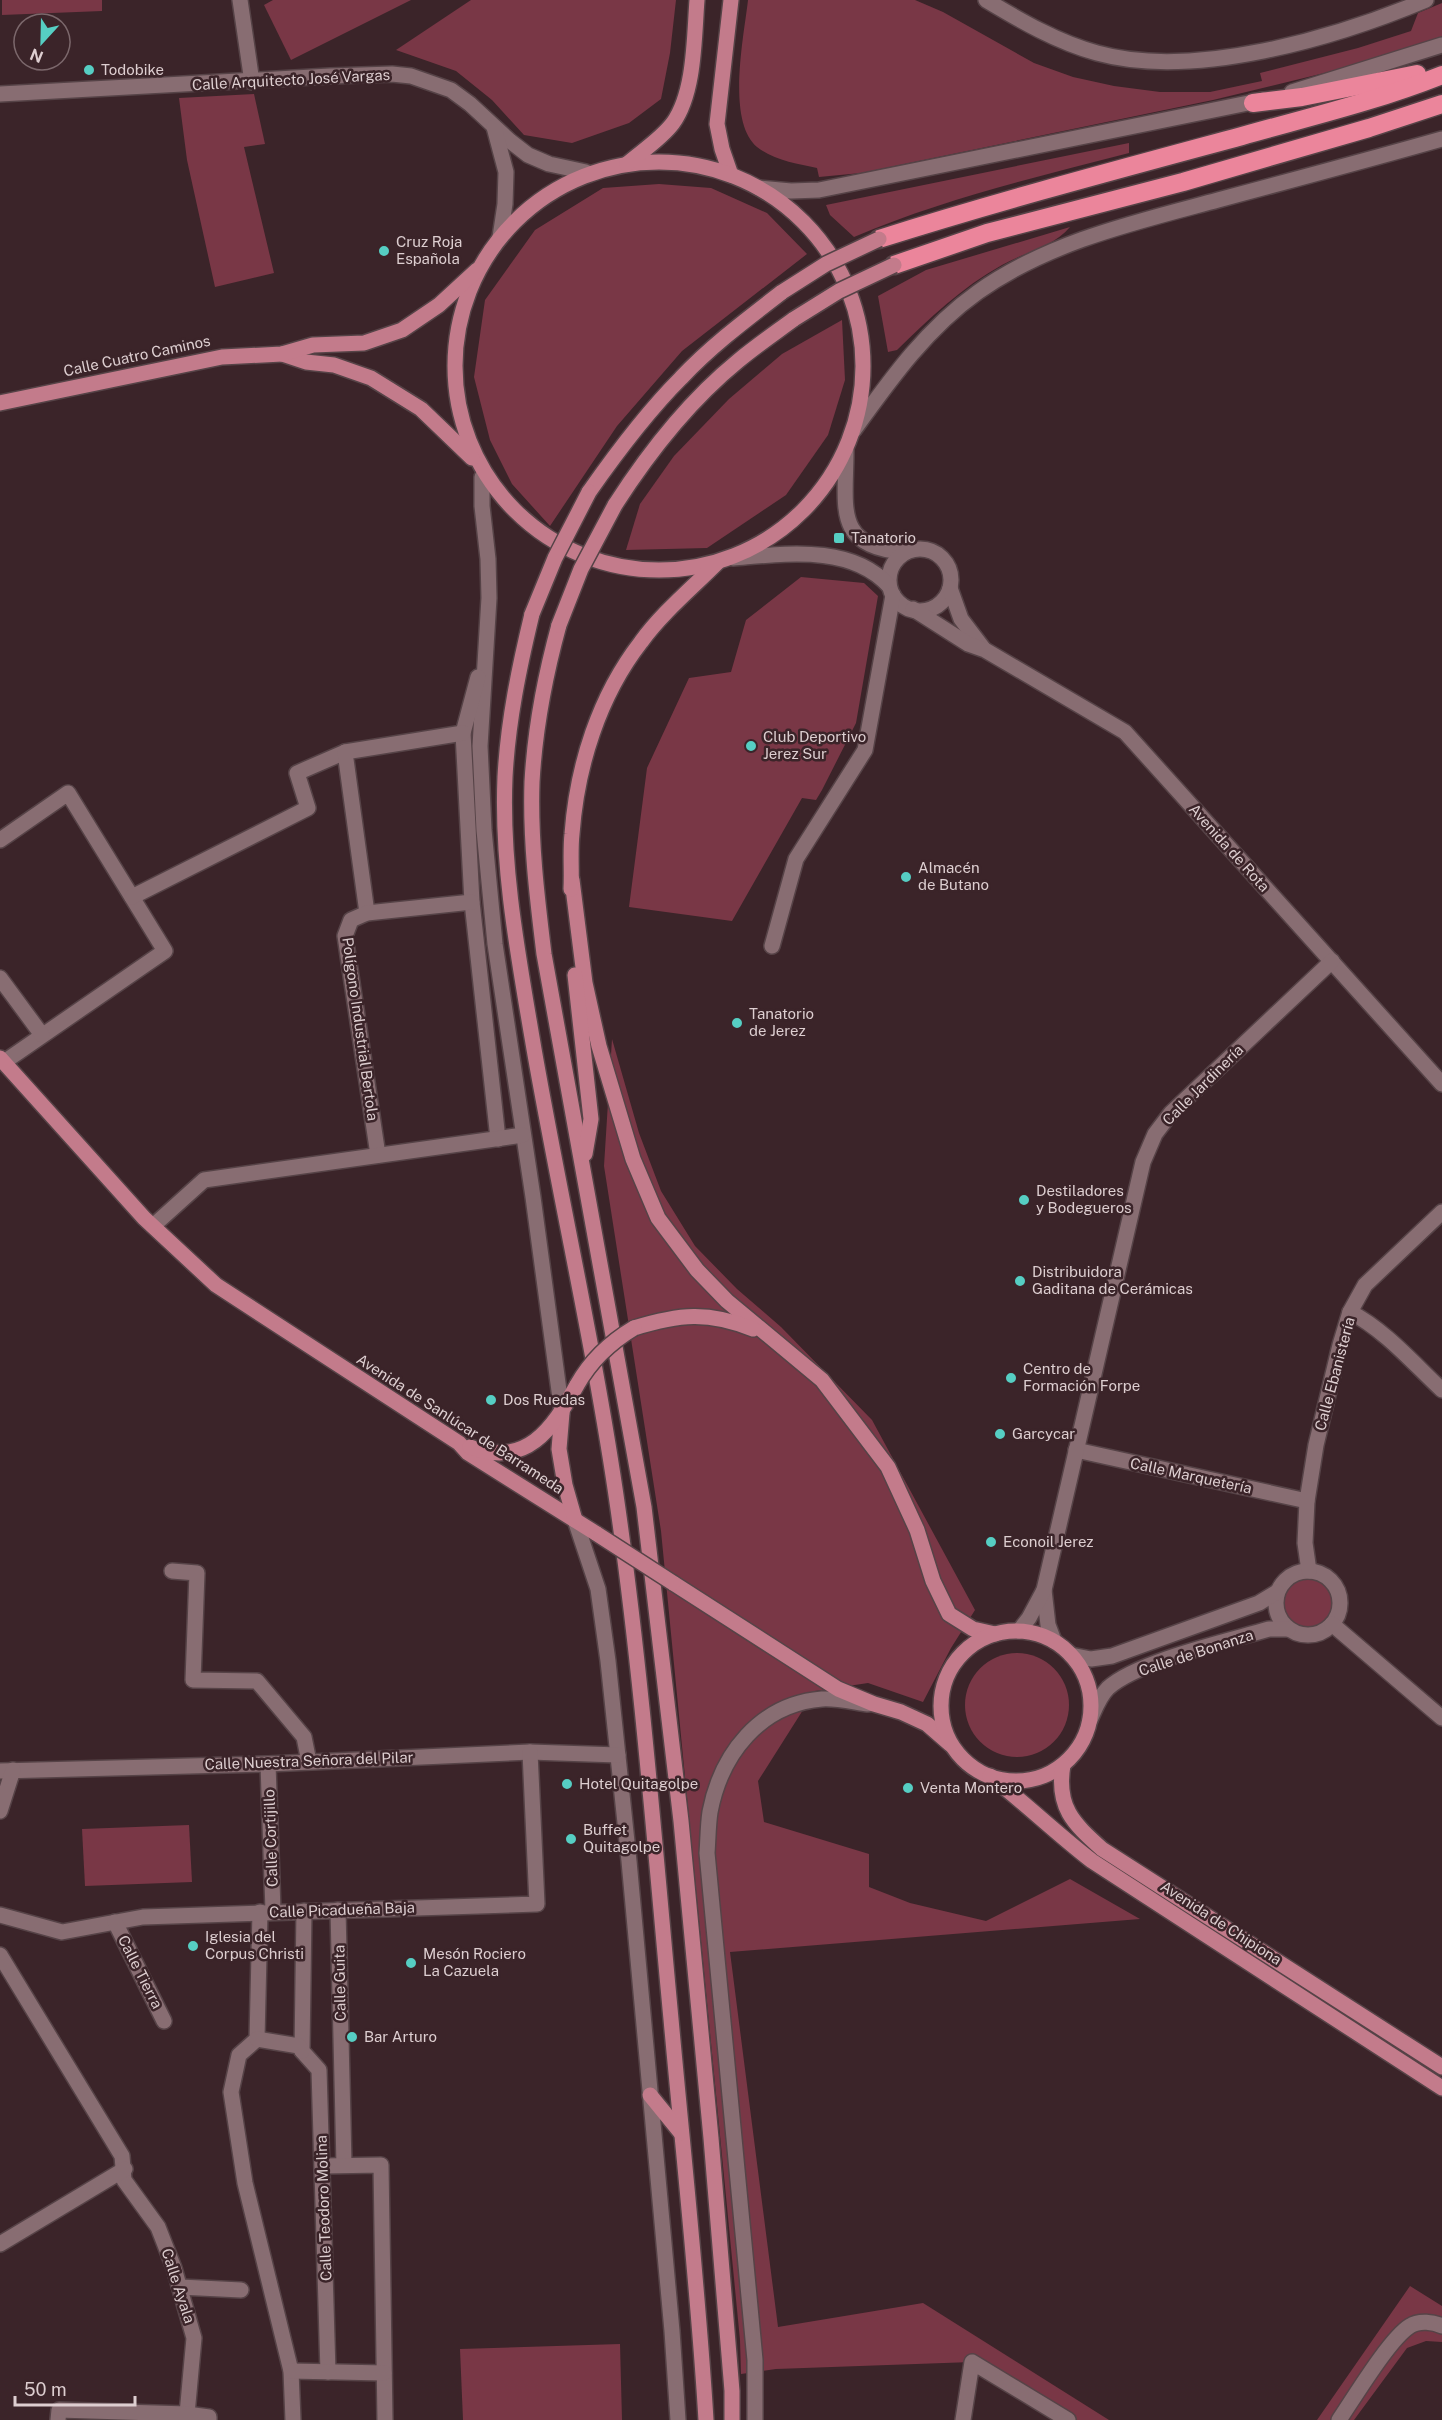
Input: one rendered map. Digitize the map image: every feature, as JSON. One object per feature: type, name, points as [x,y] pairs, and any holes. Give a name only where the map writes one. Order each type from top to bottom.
[{"type":"highway","points":[[1253,103],[1302,97],[1442,68]]},
{"type":"highway","points":[[879,239],[980,207],[1411,88],[1442,75]]},
{"type":"highway","points":[[894,266],[987,233],[1183,182],[1369,128],[1442,104]]},
{"type":"main road","points":[[627,164],[665,133],[674,122],[684,101],[689,83],[697,0]]},
{"type":"main road","points":[[731,0],[717,123],[722,149],[731,175]]},
{"type":"main road","points":[[662,162],[697,165],[731,175],[759,188],[794,213],[823,244],[845,280],[859,320],[864,357],[862,394],[854,430],[846,450],[819,495],[801,514],[781,531],[733,558],[717,563],[687,568],[645,570],[603,562],[564,547],[529,523],[482,477],[474,459],[456,390],[458,327],[480,267],[500,237],[547,194],[586,172],[627,164],[662,162]]},
{"type":"main road","points":[[706,2420],[649,1782],[618,1511],[600,1396],[543,1101],[519,962],[505,839],[505,778],[511,713],[532,614],[555,558],[589,492],[617,452],[681,377],[720,340],[782,292],[826,264],[879,239]]},
{"type":"main road","points":[[732,2420],[732,2391],[710,2127],[681,1821],[644,1507],[544,954],[532,837],[532,782],[545,675],[559,625],[581,569],[615,505],[639,467],[700,397],[737,361],[794,319],[839,291],[894,266]]},
{"type":"main road","name":"Calle Cuatro Caminos","points":[[0,403],[222,357],[282,354],[313,345],[364,343],[402,330],[439,305],[480,267]]},
{"type":"main road","name":"Calle Cuatro Caminos","points":[[282,354],[306,362],[334,365],[371,378],[421,409],[474,459]]},
{"type":"main road","points":[[583,1163],[591,1119],[570,931],[572,834],[578,787],[591,735],[614,682],[641,641],[717,563]]},
{"type":"main road","points":[[572,880],[585,983],[599,1046],[633,1159],[658,1218],[697,1270],[727,1301],[822,1380],[888,1467],[917,1530],[933,1581],[949,1614],[973,1629],[995,1634]]},
{"type":"main road","name":"Avenida de Sanlúcar de Barrameda","points":[[2,1060],[153,1226],[216,1285],[459,1443],[468,1453],[674,1583],[814,1675],[838,1689],[927,1724],[954,1748]]},
{"type":"main road","points":[[459,1443],[486,1453],[503,1455],[515,1452],[534,1442],[562,1413],[589,1365],[603,1349],[634,1328],[663,1319],[694,1315],[728,1319],[766,1334]]},
{"type":"main road","points":[[562,1413],[559,1449],[565,1485],[575,1520]]},
{"type":"main road","points":[[1019,1631],[1037,1634],[1054,1641],[1071,1654],[1082,1669],[1089,1685],[1092,1702],[1085,1737],[1076,1752],[1063,1765],[1047,1775],[1028,1780],[1008,1780],[990,1776],[969,1765],[954,1748],[945,1730],[941,1710],[942,1690],[961,1654],[977,1642],[995,1634],[1019,1631]]},
{"type":"main road","name":"Avenida de Chipiona","points":[[1063,1765],[1060,1782],[1064,1804],[1076,1826],[1102,1849],[1442,2067]]},
{"type":"main road","name":"Avenida de Chipiona","points":[[990,1776],[1092,1861],[1442,2088]]},
{"type":"main road","points":[[650,2095],[681,2133]]},
{"type":"street","points":[[240,0],[252,82]]},
{"type":"street","points":[[986,0],[1028,25],[1069,44],[1097,53],[1125,58],[1188,62],[1245,55],[1308,39],[1393,14],[1426,0]]},
{"type":"street","points":[[759,188],[791,191],[819,190],[1253,103],[1442,45]]},
{"type":"street","name":"Calle Arquitecto José Vargas","points":[[0,94],[252,82],[340,75],[411,76],[451,90],[528,154],[549,164],[586,172]]},
{"type":"street","points":[[494,127],[506,172],[505,204],[500,237]]},
{"type":"street","points":[[854,430],[896,371],[936,327],[978,292],[1024,264],[1127,224],[1442,139]]},
{"type":"street","points":[[846,450],[848,524],[858,539],[873,548],[906,552],[925,549],[934,552],[949,567],[950,588],[938,605],[928,610],[910,609],[888,620]]},
{"type":"street","points":[[482,477],[482,506],[488,559],[487,643],[480,746],[484,830],[495,944],[562,1413]]},
{"type":"street","points":[[772,946],[796,859],[865,750],[888,620],[892,566],[906,552]]},
{"type":"street","points":[[733,558],[800,555],[854,561],[878,573],[910,609]]},
{"type":"street","name":"Avenida de Rota","points":[[950,588],[961,619],[985,650]]},
{"type":"street","name":"Avenida de Rota","points":[[910,609],[1125,732],[1442,1084]]},
{"type":"street","points":[[487,643],[463,733],[472,902],[498,1138]]},
{"type":"street","points":[[132,897],[308,808],[297,773],[345,752],[463,733]]},
{"type":"street","points":[[345,752],[366,913],[472,902]]},
{"type":"street","points":[[0,840],[68,793],[165,951],[2,1060]]},
{"type":"street","name":"Polígono Industrial Bertola","points":[[366,913],[351,920],[345,936],[378,1155]]},
{"type":"street","name":"Calle Jardinería","points":[[1019,1631],[1044,1590],[1143,1162],[1155,1134],[1171,1113],[1332,961]]},
{"type":"street","points":[[0,978],[42,1035]]},
{"type":"street","points":[[153,1226],[204,1180],[523,1135]]},
{"type":"street","name":"Calle Ebanistería","points":[[1309,1571],[1305,1543],[1307,1501],[1318,1433],[1350,1312],[1365,1285],[1442,1212]]},
{"type":"street","points":[[1350,1312],[1360,1317],[1394,1345],[1442,1390]]},
{"type":"street","name":"Calle Marquetería","points":[[1076,1450],[1307,1501]]},
{"type":"street","points":[[575,1520],[598,1589],[618,1755],[672,2331],[678,2420]]},
{"type":"street","points":[[172,1571],[197,1573],[193,1680],[257,1681],[304,1737],[309,1761]]},
{"type":"street","points":[[1309,1571],[1328,1578],[1339,1596],[1337,1616],[1332,1624],[1325,1631],[1306,1636],[1288,1629],[1276,1612],[1275,1602],[1277,1592],[1290,1576],[1309,1571]]},
{"type":"street","name":"Calle Jardinería","points":[[1044,1590],[1048,1625],[1054,1641]]},
{"type":"street","name":"Calle de Bonanza","points":[[1071,1654],[1091,1659],[1112,1656],[1259,1603],[1277,1592]]},
{"type":"street","points":[[1332,1624],[1442,1718]]},
{"type":"street","name":"Calle de Bonanza","points":[[1090,1720],[1100,1698],[1109,1688],[1141,1669],[1269,1629],[1288,1629]]},
{"type":"street","points":[[756,2420],[754,2360],[707,1853],[710,1812],[731,1755],[751,1729],[773,1713],[796,1704],[823,1699],[874,1704]]},
{"type":"street","name":"Calle Nuestra Señora del Pilar","points":[[6,1771],[268,1764],[530,1752],[618,1755]]},
{"type":"street","name":"Calle Picadueña Baja","points":[[0,1915],[62,1932],[143,1917],[537,1904],[530,1752]]},
{"type":"street","name":"Calle Cortijillo","points":[[257,2039],[266,1912],[268,1764]]},
{"type":"street","points":[[0,1811],[6,1771]]},
{"type":"street","name":"Calle Guita","points":[[338,1910],[344,2165]]},
{"type":"street","points":[[302,2050],[304,1911]]},
{"type":"street","name":"Calle Tierra","points":[[115,1922],[164,2021]]},
{"type":"street","name":"Calle Ayala","points":[[0,1955],[122,2156],[125,2169],[124,2180],[158,2227],[180,2287],[194,2338],[187,2414]]},
{"type":"street","points":[[292,2420],[291,2372],[245,2182],[231,2092],[239,2055],[257,2039],[298,2046],[302,2050]]},
{"type":"street","name":"Calle Teodoro Molina","points":[[302,2050],[319,2070],[328,2372]]},
{"type":"street","points":[[323,2166],[381,2165],[385,2420]]},
{"type":"street","points":[[0,2244],[125,2169]]},
{"type":"street","points":[[180,2287],[242,2290]]},
{"type":"street","points":[[1339,2420],[1397,2336],[1412,2324],[1434,2322],[1442,2326]]},
{"type":"street","points":[[963,2420],[972,2362],[1068,2420]]},
{"type":"street","points":[[291,2372],[384,2373]]},
{"type":"street","points":[[58,2420],[58,2410],[187,2414],[209,2417],[209,2420]]},
{"type":"shaded area","points":[[2,0],[102,0],[102,11],[12,12],[12,15],[2,15]]},
{"type":"shaded area","points":[[273,0],[411,0],[291,60],[264,5]]},
{"type":"shaded area","points":[[471,0],[676,0],[670,53],[661,99],[629,123],[572,143],[524,135],[492,100],[456,71],[396,50]]},
{"type":"shaded area","points":[[748,0],[915,0],[943,12],[1034,63],[1073,77],[1114,86],[1160,92],[1210,92],[1262,81],[1260,73],[1358,48],[1411,31],[1418,13],[1442,3],[1442,39],[1386,58],[1213,100],[861,173],[819,177],[817,168],[770,155],[757,147],[748,135],[739,99],[739,77]]},
{"type":"shaded area","points":[[254,94],[265,144],[244,147],[274,273],[215,287],[187,160],[179,98]]},
{"type":"shaded area","points":[[1129,143],[1129,153],[956,200],[854,237],[830,215],[826,205]]},
{"type":"shaded area","points":[[659,184],[711,188],[767,213],[807,254],[682,351],[617,426],[550,526],[512,484],[490,440],[474,377],[485,300],[535,230],[603,188]]},
{"type":"shaded area","points":[[1070,227],[1055,240],[1011,260],[973,283],[897,350],[888,352],[878,296],[926,270]]},
{"type":"shaded area","points":[[842,320],[845,380],[828,435],[786,495],[707,548],[626,550],[640,504],[674,456],[729,399],[782,354]]},
{"type":"shaded area","name":"Club Deportivo Jerez Sur","points":[[801,577],[864,583],[878,596],[856,723],[822,790],[816,800],[802,798],[732,921],[629,907],[647,768],[689,678],[731,672],[746,620]]},
{"type":"shaded area","points":[[612,1039],[639,1133],[661,1191],[695,1246],[737,1289],[781,1327],[872,1420],[975,1610],[951,1648],[923,1702],[868,1683],[815,1691],[758,1781],[764,1822],[869,1854],[869,1887],[910,1903],[986,1921],[1070,1879],[1140,1919],[730,1952],[778,2327],[923,2303],[1109,2420],[1068,2420],[972,2362],[776,2369],[741,2374],[740,2340],[661,1531],[604,1166]]},
{"type":"shaded area","points":[[1307,1578],[1316,1580],[1327,1589],[1332,1603],[1330,1612],[1321,1623],[1307,1628],[1298,1626],[1287,1617],[1282,1603],[1284,1594],[1293,1583]]},
{"type":"shaded area","points":[[1017,1653],[1037,1657],[1054,1668],[1065,1685],[1069,1705],[1065,1725],[1054,1742],[1037,1753],[1017,1757],[997,1753],[980,1742],[969,1725],[965,1705],[969,1685],[980,1668],[997,1657]]},
{"type":"shaded area","points":[[189,1825],[192,1882],[85,1886],[82,1829]]},
{"type":"shaded area","points":[[1410,2286],[1442,2306],[1442,2342],[1426,2341],[1407,2348],[1354,2420],[1317,2420]]},
{"type":"shaded area","points":[[620,2344],[622,2420],[463,2420],[460,2349]]},
{"type":"place","name":"Todobike","points":[[89,70]]},
{"type":"place","name":"Cruz Roja Española","points":[[384,251]]},
{"type":"place","name":"Tanatorio","points":[[839,538]]},
{"type":"place","name":"Club Deportivo Jerez Sur","points":[[751,746]]},
{"type":"place","name":"Almacén de Butano","points":[[906,877]]},
{"type":"place","name":"Tanatorio de Jerez","points":[[737,1023]]},
{"type":"place","name":"Destiladores y Bodegueros","points":[[1024,1200]]},
{"type":"place","name":"Distribuidora Gaditana de Cerámicas","points":[[1020,1281]]},
{"type":"place","name":"Centro de Formación Forpe","points":[[1011,1378]]},
{"type":"place","name":"Dos Ruedas","points":[[491,1400]]},
{"type":"place","name":"Garcycar","points":[[1000,1434]]},
{"type":"place","name":"Econoil Jerez","points":[[991,1542]]},
{"type":"place","name":"Hotel Quitagolpe","points":[[567,1784]]},
{"type":"place","name":"Venta Montero","points":[[908,1788]]},
{"type":"place","name":"Buffet Quitagolpe","points":[[571,1839]]},
{"type":"place","name":"Iglesia del Corpus Christi","points":[[193,1946]]},
{"type":"place","name":"Mesón Rociero La Cazuela","points":[[411,1963]]},
{"type":"place","name":"Bar Arturo","points":[[352,2037]]}]
